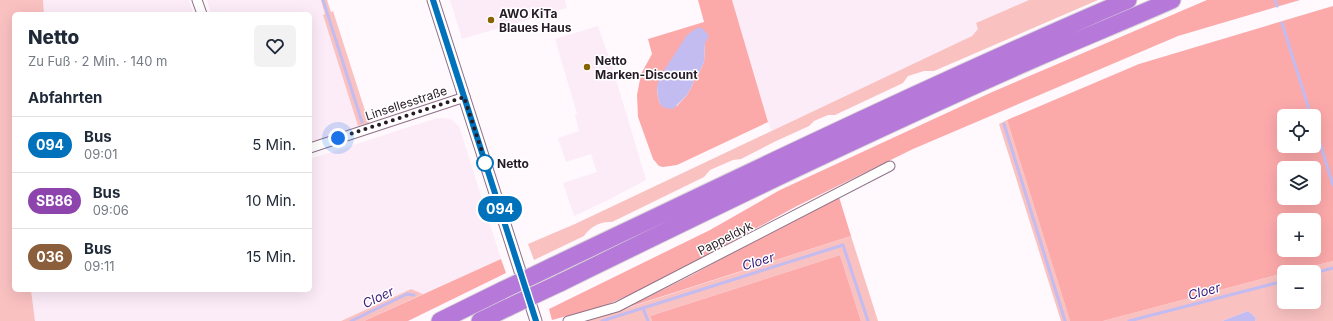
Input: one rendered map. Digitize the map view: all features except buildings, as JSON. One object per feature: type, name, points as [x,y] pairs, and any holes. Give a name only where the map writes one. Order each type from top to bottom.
[{"type":"highway","points":[[440,321],[884,109],[1034,40],[1128,0]]},
{"type":"highway","points":[[480,321],[884,128],[1040,56],[1172,0]]},
{"type":"street","points":[[197,0],[201,12]]},
{"type":"street","name":"Linsellesstraße","points":[[433,0],[536,321]]},
{"type":"street","name":"Linsellesstraße","points":[[312,147],[464,97]]},
{"type":"street","name":"Pappeldyk","points":[[568,321],[617,308],[890,166]]},
{"type":"shaded area","points":[[0,0],[43,0],[44,12],[12,12],[12,292],[31,292],[35,321],[0,321]]},
{"type":"shaded area","points":[[43,0],[189,0],[192,12],[44,12]]},
{"type":"shaded area","points":[[207,0],[321,0],[326,14],[323,15],[358,126],[312,141],[312,12],[210,12]]},
{"type":"shaded area","points":[[321,0],[327,0],[331,12],[333,11],[369,123],[358,126],[323,15],[325,14]]},
{"type":"shaded area","name":"AWO KiTa Blaues Haus","points":[[450,0],[565,0],[567,8],[462,39]]},
{"type":"shaded area","points":[[698,0],[732,0],[768,122],[677,165],[663,167],[659,166],[653,159],[638,117],[637,95],[641,74],[652,54],[648,39],[704,22]],"holes":[[[705,43],[704,62],[687,95],[677,106],[660,104],[657,86]]]},
{"type":"shaded area","points":[[732,0],[1029,0],[976,23],[979,29],[972,36],[771,131]]},
{"type":"shaded area","points":[[1029,0],[1098,0],[934,71],[924,71],[908,76],[903,83],[835,115],[828,115],[814,121],[809,126],[741,159],[733,160],[710,170],[704,177],[612,222],[603,222],[596,225],[584,236],[534,260],[528,244],[575,224],[972,36],[978,29],[976,23]]},
{"type":"shaded area","points":[[1207,0],[1300,0],[1178,36],[913,149],[795,207],[688,266],[634,293],[604,306],[552,320],[549,309],[710,230],[780,190],[990,93]]},
{"type":"shaded area","points":[[1333,6],[1333,261],[1317,265],[1277,265],[1277,275],[1103,321],[1070,321],[1007,120],[1139,64]]},
{"type":"shaded area","points":[[598,26],[613,69],[646,180],[574,216],[563,183],[597,172],[591,154],[566,162],[558,138],[579,131],[575,115],[577,114],[555,39]]},
{"type":"shaded area","points":[[697,28],[705,31],[709,36],[705,43],[704,62],[687,95],[673,109],[664,108],[660,104],[658,98],[657,86],[661,75],[687,35]]},
{"type":"shaded area","points":[[437,118],[452,120],[459,126],[501,259],[423,294],[410,289],[341,321],[35,321],[31,292],[312,292],[312,158]]},
{"type":"shaded area","points":[[1007,120],[1070,321],[1061,321],[999,124]]},
{"type":"shaded area","points":[[839,197],[851,236],[626,308],[692,275],[800,216]]},
{"type":"shaded area","points":[[851,236],[878,321],[861,321],[840,255],[650,316],[652,321],[587,321]]},
{"type":"shaded area","points":[[840,255],[861,321],[652,321],[650,316]]},
{"type":"shaded area","points":[[501,259],[506,273],[408,321],[364,321]]},
{"type":"shaded area","points":[[1333,261],[1333,321],[1255,321],[1256,318],[1248,311],[1222,321],[1103,321],[1277,275],[1277,309],[1321,309],[1321,265],[1317,265]]},
{"type":"shaded area","points":[[411,289],[423,294],[364,321],[341,321]]},
{"type":"shaded area","points":[[1248,311],[1256,318],[1255,321],[1222,321]]},
{"type":"waterway","points":[[323,0],[362,122]]},
{"type":"waterway","points":[[1275,0],[1277,6]]},
{"type":"waterway","points":[[1282,23],[1309,109]]},
{"type":"waterway","points":[[1004,124],[1065,321]]},
{"type":"waterway","points":[[1321,146],[1333,185]]},
{"type":"waterway","name":"Cloer","points":[[602,321],[843,245],[868,321]]},
{"type":"waterway","name":"Cloer","points":[[1321,271],[1333,268]]},
{"type":"waterway","name":"Cloer","points":[[1129,321],[1277,283]]},
{"type":"waterway","name":"Cloer","points":[[351,321],[407,294],[414,295]]},
{"type":"waterway","points":[[643,308],[648,321]]},
{"type":"bus line","name":"094","points":[[433,0],[536,321]]},
{"type":"place","name":"AWO KiTa Blaues Haus","points":[[491,20]]},
{"type":"place","name":"Netto Marken-Discount","points":[[587,67]]},
{"type":"place","name":"Netto","points":[[485,163]]},
{"type":"route","points":[[338,138],[464,97],[487,167],[485,163]]}]
